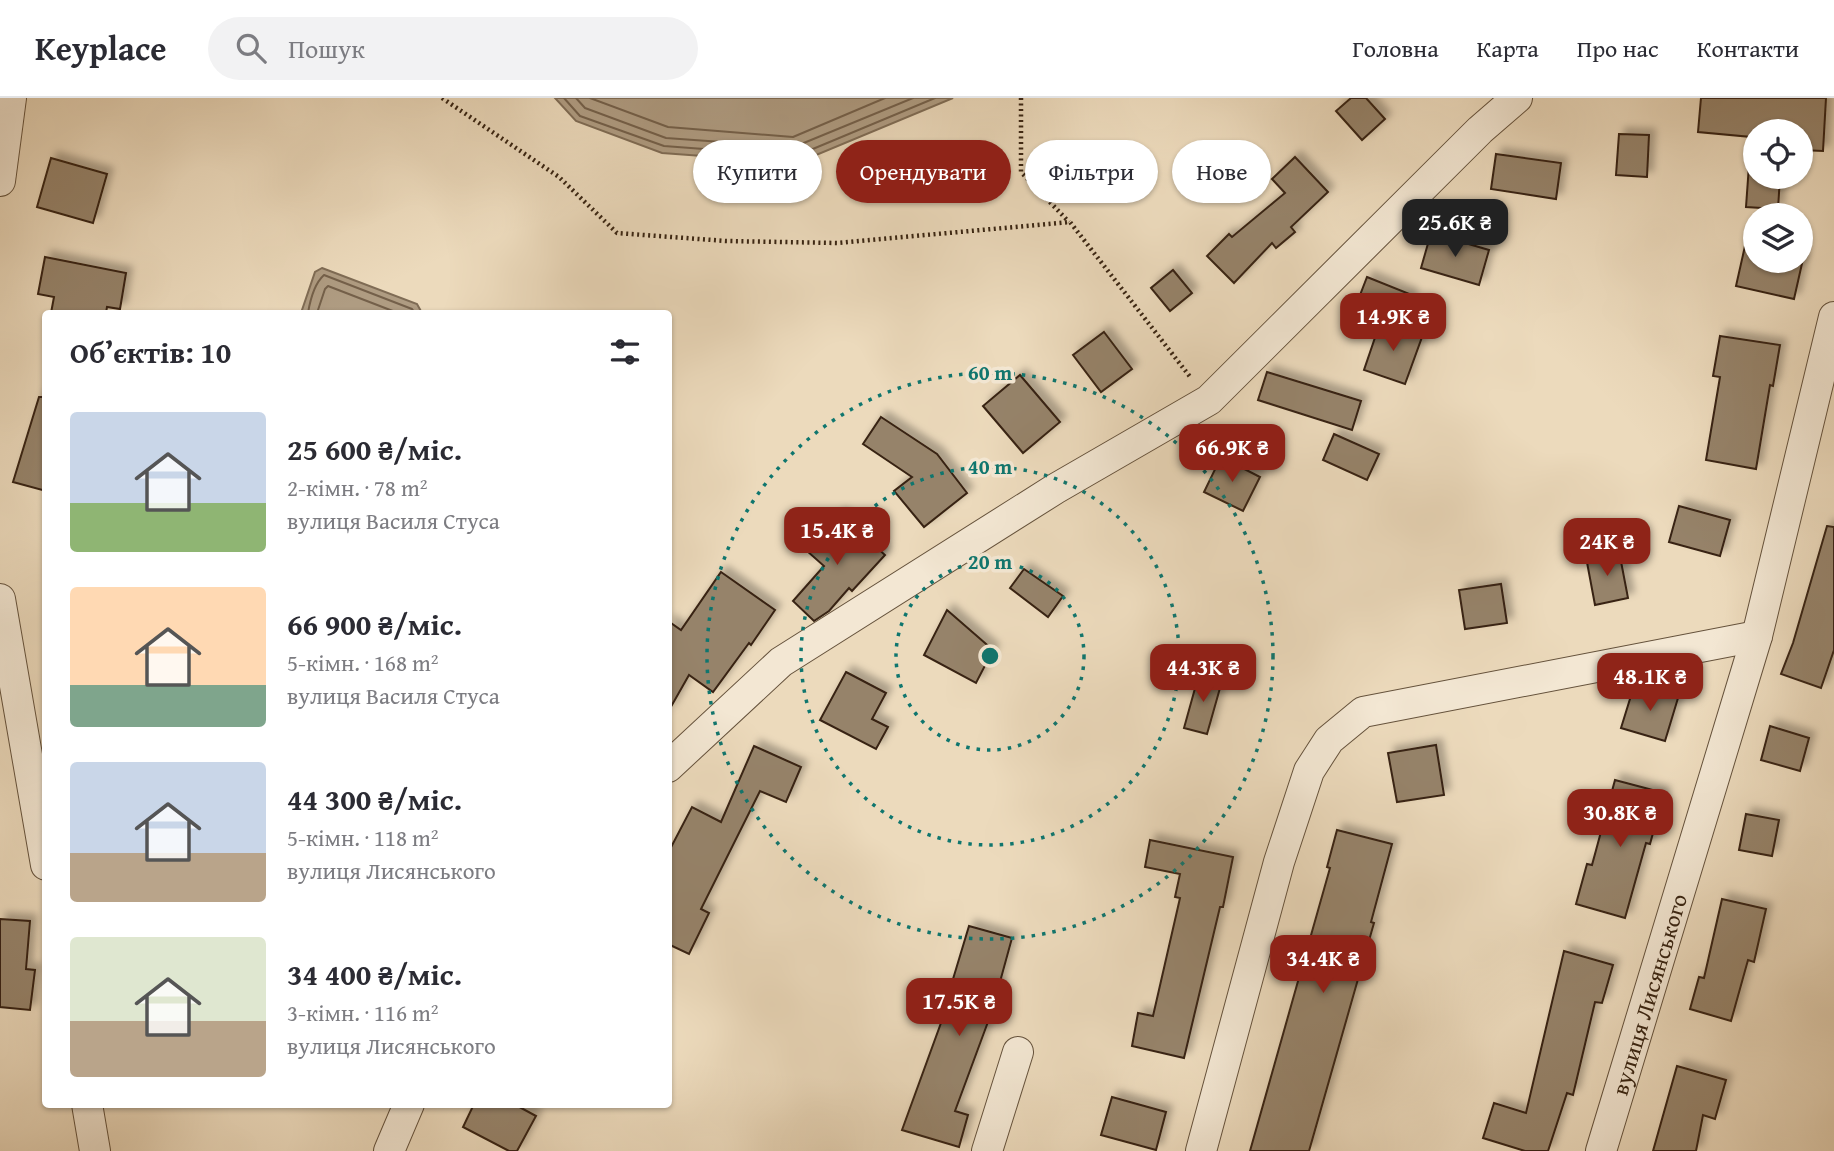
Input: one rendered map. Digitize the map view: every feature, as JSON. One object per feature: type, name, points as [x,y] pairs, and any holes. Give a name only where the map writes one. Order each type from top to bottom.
[{"type":"street","points":[[0,181],[11,98]]},
{"type":"street","points":[[672,763],[781,662],[1055,489],[1209,400],[1480,130],[1517,98]]},
{"type":"street","name":"вулиця Лисянського","points":[[1601,1151],[1757,636],[1834,317]]},
{"type":"street","points":[[0,599],[42,842]]},
{"type":"street","points":[[1201,1151],[1279,862],[1309,771],[1329,740],[1363,712],[1757,636]]},
{"type":"street","points":[[987,1151],[1018,1052]]},
{"type":"street","points":[[87,1108],[94,1151]]},
{"type":"street","points":[[389,1151],[407,1108]]},
{"type":"path","points":[[442,98],[559,177],[617,233],[726,241],[837,243],[1070,222]]},
{"type":"path","points":[[1021,98],[1021,172],[1070,222],[1209,400]]},
{"type":"water","points":[[555,98],[953,98],[852,140],[836,140],[836,147],[822,153],[822,140],[693,140],[693,155],[662,153],[576,121]]},
{"type":"water","points":[[322,268],[417,304],[420,310],[302,310],[315,272]]},
{"type":"building","points":[[1351,98],[1366,98],[1385,119],[1362,140],[1336,111]]},
{"type":"building","points":[[1701,98],[1826,98],[1823,151],[1813,151],[1813,119],[1743,119],[1743,136],[1698,132]]},
{"type":"building","points":[[1619,134],[1649,135],[1647,177],[1616,175]]},
{"type":"building","points":[[1496,154],[1561,163],[1556,199],[1491,189]]},
{"type":"building","points":[[1295,157],[1328,192],[1291,227],[1295,232],[1276,248],[1272,243],[1234,283],[1207,256],[1229,234],[1232,237],[1285,193],[1272,179]]},
{"type":"building","points":[[51,158],[107,174],[93,223],[37,207]]},
{"type":"building","points":[[1747,189],[1779,189],[1778,203],[1746,203]]},
{"type":"building","points":[[1431,233],[1489,250],[1479,285],[1421,268]]},
{"type":"building","points":[[1743,255],[1743,273],[1800,273],[1794,299],[1736,286]]},
{"type":"building","points":[[45,257],[126,273],[120,309],[107,307],[106,310],[52,310],[54,297],[38,294]]},
{"type":"building","points":[[1173,270],[1192,293],[1170,311],[1151,288]]},
{"type":"building","points":[[1367,277],[1412,295],[1401,320],[1357,303]]},
{"type":"building","points":[[1380,323],[1422,337],[1405,384],[1364,370]]},
{"type":"building","points":[[1104,332],[1132,369],[1101,392],[1073,355]]},
{"type":"building","points":[[1720,336],[1780,345],[1773,386],[1770,385],[1756,469],[1706,460],[1720,377],[1713,376]]},
{"type":"building","points":[[1267,372],[1361,401],[1352,430],[1258,400]]},
{"type":"building","points":[[1020,375],[1060,422],[1023,453],[983,406]]},
{"type":"building","points":[[39,397],[42,397],[42,490],[13,482]]},
{"type":"building","points":[[881,417],[937,454],[967,493],[924,527],[894,491],[912,477],[863,444]]},
{"type":"building","points":[[1334,434],[1379,454],[1367,480],[1323,460]]},
{"type":"building","points":[[1221,457],[1260,477],[1243,511],[1204,492]]},
{"type":"building","points":[[1679,506],[1730,520],[1720,556],[1669,542]]},
{"type":"building","points":[[840,514],[885,555],[852,591],[849,588],[829,611],[814,621],[793,601],[824,566],[807,551]]},
{"type":"building","points":[[1827,526],[1834,527],[1834,650],[1821,688],[1781,674],[1793,643]]},
{"type":"building","points":[[1619,551],[1628,598],[1595,605],[1586,557]]},
{"type":"building","points":[[1024,569],[1063,596],[1048,617],[1010,588]]},
{"type":"building","points":[[721,572],[775,610],[713,692],[689,675],[672,705],[672,624],[681,630]]},
{"type":"building","points":[[1501,584],[1507,623],[1465,629],[1459,590]]},
{"type":"building","points":[[947,610],[993,650],[976,683],[924,655]]},
{"type":"building","points":[[846,672],[886,693],[872,719],[888,727],[876,749],[820,720]]},
{"type":"building","points":[[1199,674],[1222,681],[1207,734],[1184,728]]},
{"type":"building","points":[[1634,686],[1678,698],[1665,741],[1621,728]]},
{"type":"building","points":[[1770,726],[1809,738],[1800,771],[1761,760]]},
{"type":"building","points":[[1436,745],[1444,795],[1397,802],[1388,753]]},
{"type":"building","points":[[754,746],[801,767],[786,802],[760,791],[701,909],[709,913],[689,954],[672,946],[672,845],[692,807],[721,822]]},
{"type":"building","points":[[1615,780],[1664,793],[1650,844],[1646,843],[1625,918],[1576,904],[1587,864],[1592,865]]},
{"type":"building","points":[[1746,814],[1779,820],[1772,856],[1739,850]]},
{"type":"building","points":[[1337,830],[1392,844],[1371,922],[1374,923],[1309,1151],[1250,1151],[1330,868],[1327,867]]},
{"type":"building","points":[[1150,840],[1233,857],[1223,907],[1220,907],[1184,1058],[1132,1046],[1138,1013],[1153,1016],[1180,898],[1175,897],[1180,874],[1145,867]]},
{"type":"building","points":[[1722,899],[1766,909],[1754,962],[1748,960],[1731,1021],[1690,1009],[1699,977],[1704,978]]},
{"type":"building","points":[[0,919],[30,921],[26,969],[35,970],[30,1010],[0,1007]]},
{"type":"building","points":[[969,926],[1012,938],[992,1011],[955,1111],[968,1115],[959,1147],[902,1130],[953,990],[950,989]]},
{"type":"building","points":[[1564,951],[1613,965],[1602,1003],[1595,1002],[1573,1095],[1567,1093],[1548,1151],[1525,1151],[1483,1138],[1494,1103],[1526,1113]]},
{"type":"building","points":[[1677,1066],[1726,1080],[1715,1119],[1703,1115],[1696,1151],[1653,1151]]},
{"type":"building","points":[[1112,1097],[1166,1112],[1156,1150],[1101,1135]]},
{"type":"building","points":[[472,1108],[521,1108],[536,1116],[517,1151],[509,1151],[463,1127]]}]
